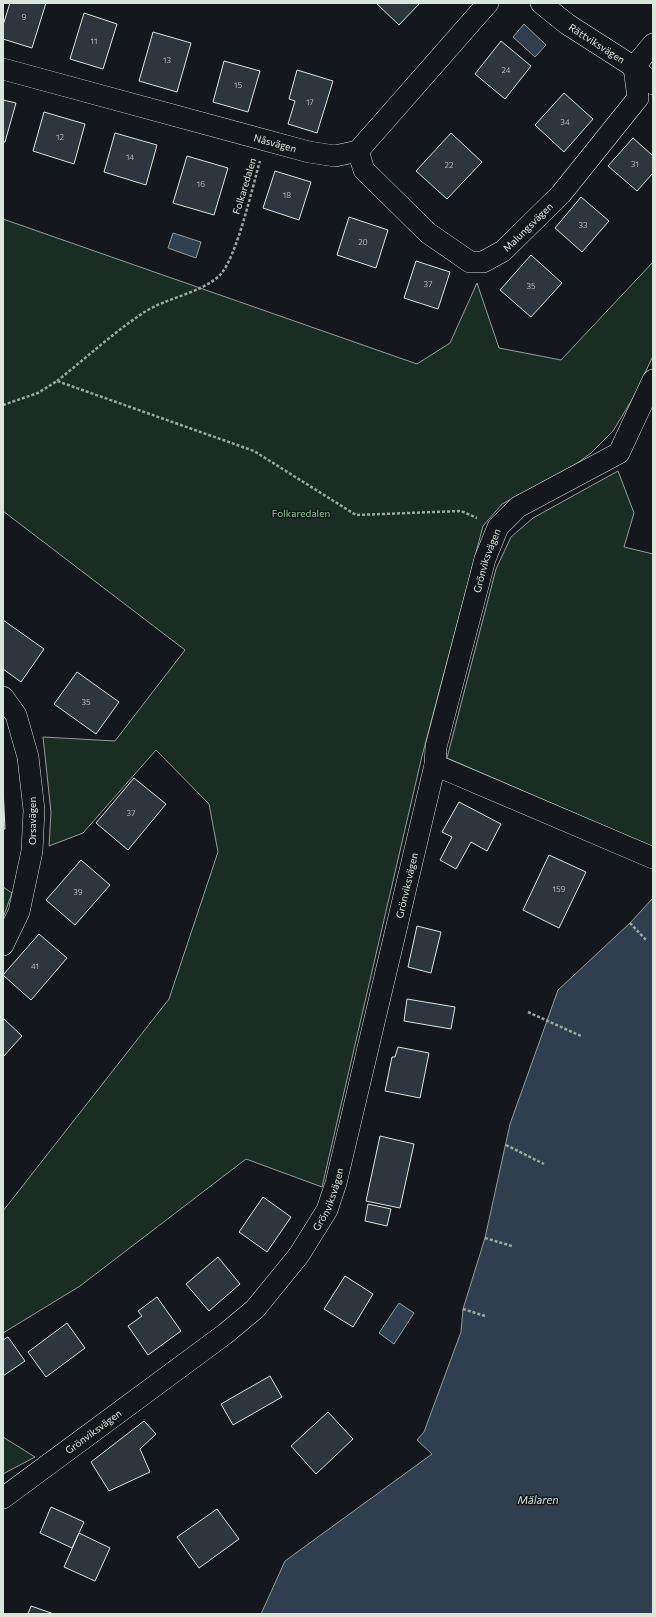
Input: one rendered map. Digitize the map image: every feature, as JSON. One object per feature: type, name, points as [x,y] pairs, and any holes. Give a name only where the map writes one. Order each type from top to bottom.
[{"type":"street","points":[[358,151],[488,3]]},
{"type":"street","name":"Rättviksvägen","points":[[541,3],[567,24],[634,66],[653,84]]},
{"type":"street","points":[[634,66],[653,44]]},
{"type":"street","name":"Malungsvägen","points":[[358,151],[364,170],[428,233],[470,262],[483,262],[503,251],[561,194],[638,98],[634,66]]},
{"type":"street","name":"Nåsvägen","points":[[3,69],[266,142],[335,156],[358,151]]},
{"type":"street","name":"Grönviksvägen","points":[[3,1498],[226,1334],[255,1309],[300,1255],[327,1210],[336,1183],[435,765],[436,747],[482,574],[498,527],[518,507],[619,453],[653,380]]},
{"type":"street","name":"Orsavägen","points":[[3,697],[16,715],[28,757],[34,810],[32,851],[19,912],[3,945]]},
{"type":"street","points":[[435,765],[653,858]]},
{"type":"path","name":"Folkaredalen","points":[[3,404],[38,393],[57,381],[143,313],[160,303],[196,290],[219,276],[231,259],[266,142]]},
{"type":"path","points":[[57,381],[254,451],[356,515],[461,511],[498,527]]},
{"type":"path","points":[[630,923],[647,941]]},
{"type":"path","points":[[528,1012],[581,1036]]},
{"type":"path","points":[[506,1145],[544,1164]]},
{"type":"path","points":[[485,1238],[512,1246]]},
{"type":"path","points":[[463,1309],[485,1316]]},
{"type":"green space","name":"Folkaredalen","points":[[3,219],[417,364],[450,343],[477,283],[499,348],[561,360],[653,262],[653,356],[633,398],[613,431],[591,453],[576,464],[502,504],[483,526],[422,756],[322,1187],[246,1159],[80,1286],[3,1333],[3,1211],[169,999],[218,852],[209,804],[156,750],[83,833],[49,846],[51,812],[43,737],[115,741],[185,650],[3,511]]},
{"type":"green space","points":[[618,471],[634,513],[624,547],[653,554],[653,860],[646,844],[447,758],[496,569],[511,537],[533,518]]},
{"type":"green space","points":[[3,887],[12,893],[3,918]]},
{"type":"green space","points":[[3,1437],[35,1457],[3,1474]]},
{"type":"water","points":[[524,24],[546,45],[535,57],[513,37]]},
{"type":"water","points":[[173,233],[201,242],[196,258],[168,248]]},
{"type":"water","name":"Mälaren","points":[[653,898],[653,1614],[261,1614],[285,1561],[432,1454],[417,1440],[424,1432],[461,1332],[463,1309],[485,1238],[510,1124],[558,990],[630,923]]},
{"type":"water","points":[[399,1303],[414,1313],[394,1344],[379,1333]]},
{"type":"building","points":[[10,3],[46,3],[32,48],[3,39],[3,25]]},
{"type":"building","points":[[376,3],[420,3],[399,25]]},
{"type":"building","points":[[84,13],[117,24],[103,69],[70,59]]},
{"type":"building","points":[[153,32],[191,43],[177,92],[139,81]]},
{"type":"building","points":[[501,41],[531,66],[505,99],[475,74]]},
{"type":"building","points":[[224,61],[260,71],[248,112],[213,102]]},
{"type":"building","points":[[297,70],[333,81],[317,133],[288,124],[295,101],[289,99]]},
{"type":"building","points":[[564,93],[593,119],[564,152],[535,125]]},
{"type":"building","points":[[3,100],[16,103],[5,142],[3,142]]},
{"type":"building","points":[[44,112],[85,124],[74,164],[33,151]]},
{"type":"building","points":[[115,133],[157,145],[146,185],[104,172]]},
{"type":"building","points":[[451,133],[482,162],[447,199],[416,171]]},
{"type":"building","points":[[633,138],[653,156],[653,173],[637,191],[608,166]]},
{"type":"building","points":[[187,156],[228,168],[214,215],[173,203]]},
{"type":"building","points":[[275,171],[311,182],[299,220],[263,208]]},
{"type":"building","points":[[581,197],[609,221],[582,252],[555,228]]},
{"type":"building","points":[[349,217],[388,230],[376,268],[337,255]]},
{"type":"building","points":[[531,255],[562,283],[531,317],[500,290]]},
{"type":"building","points":[[416,261],[450,272],[438,309],[404,298]]},
{"type":"building","points":[[3,620],[44,649],[21,682],[3,669]]},
{"type":"building","points":[[77,672],[119,702],[96,734],[54,704]]},
{"type":"building","points":[[134,778],[166,804],[128,850],[96,823]]},
{"type":"building","points":[[3,788],[5,829],[3,829]]},
{"type":"building","points":[[459,802],[501,824],[487,851],[471,842],[456,869],[440,860],[452,837],[442,832]]},
{"type":"building","points":[[549,855],[586,872],[559,928],[523,910]]},
{"type":"building","points":[[81,860],[110,885],[75,925],[46,900]]},
{"type":"building","points":[[417,926],[441,932],[431,973],[408,967]]},
{"type":"building","points":[[39,934],[67,958],[31,1000],[3,975]]},
{"type":"building","points":[[407,999],[455,1007],[451,1029],[404,1021]]},
{"type":"building","points":[[3,1018],[22,1036],[3,1057]]},
{"type":"building","points":[[398,1047],[429,1053],[420,1098],[385,1091],[392,1057],[395,1057]]},
{"type":"building","points":[[380,1136],[414,1144],[400,1208],[366,1201]]},
{"type":"building","points":[[263,1197],[291,1217],[267,1252],[239,1232]]},
{"type":"building","points":[[368,1204],[391,1209],[387,1226],[365,1221]]},
{"type":"building","points":[[218,1257],[240,1284],[209,1311],[186,1284]]},
{"type":"building","points":[[345,1276],[373,1294],[353,1327],[324,1309]]},
{"type":"building","points":[[157,1297],[181,1331],[148,1355],[128,1326],[142,1316],[138,1311]]},
{"type":"building","points":[[67,1323],[85,1348],[46,1377],[28,1352]]},
{"type":"building","points":[[8,1337],[25,1361],[3,1376],[3,1340]]},
{"type":"building","points":[[270,1376],[282,1397],[233,1425],[221,1404]]},
{"type":"building","points":[[328,1412],[353,1439],[316,1474],[291,1446]]},
{"type":"building","points":[[144,1421],[156,1434],[140,1449],[150,1472],[109,1491],[91,1462]]},
{"type":"building","points":[[51,1507],[84,1522],[72,1548],[40,1533]]},
{"type":"building","points":[[217,1509],[239,1539],[199,1568],[177,1537]]},
{"type":"building","points":[[79,1533],[110,1548],[95,1581],[64,1567]]},
{"type":"building","points":[[31,1606],[54,1614],[28,1614]]}]
